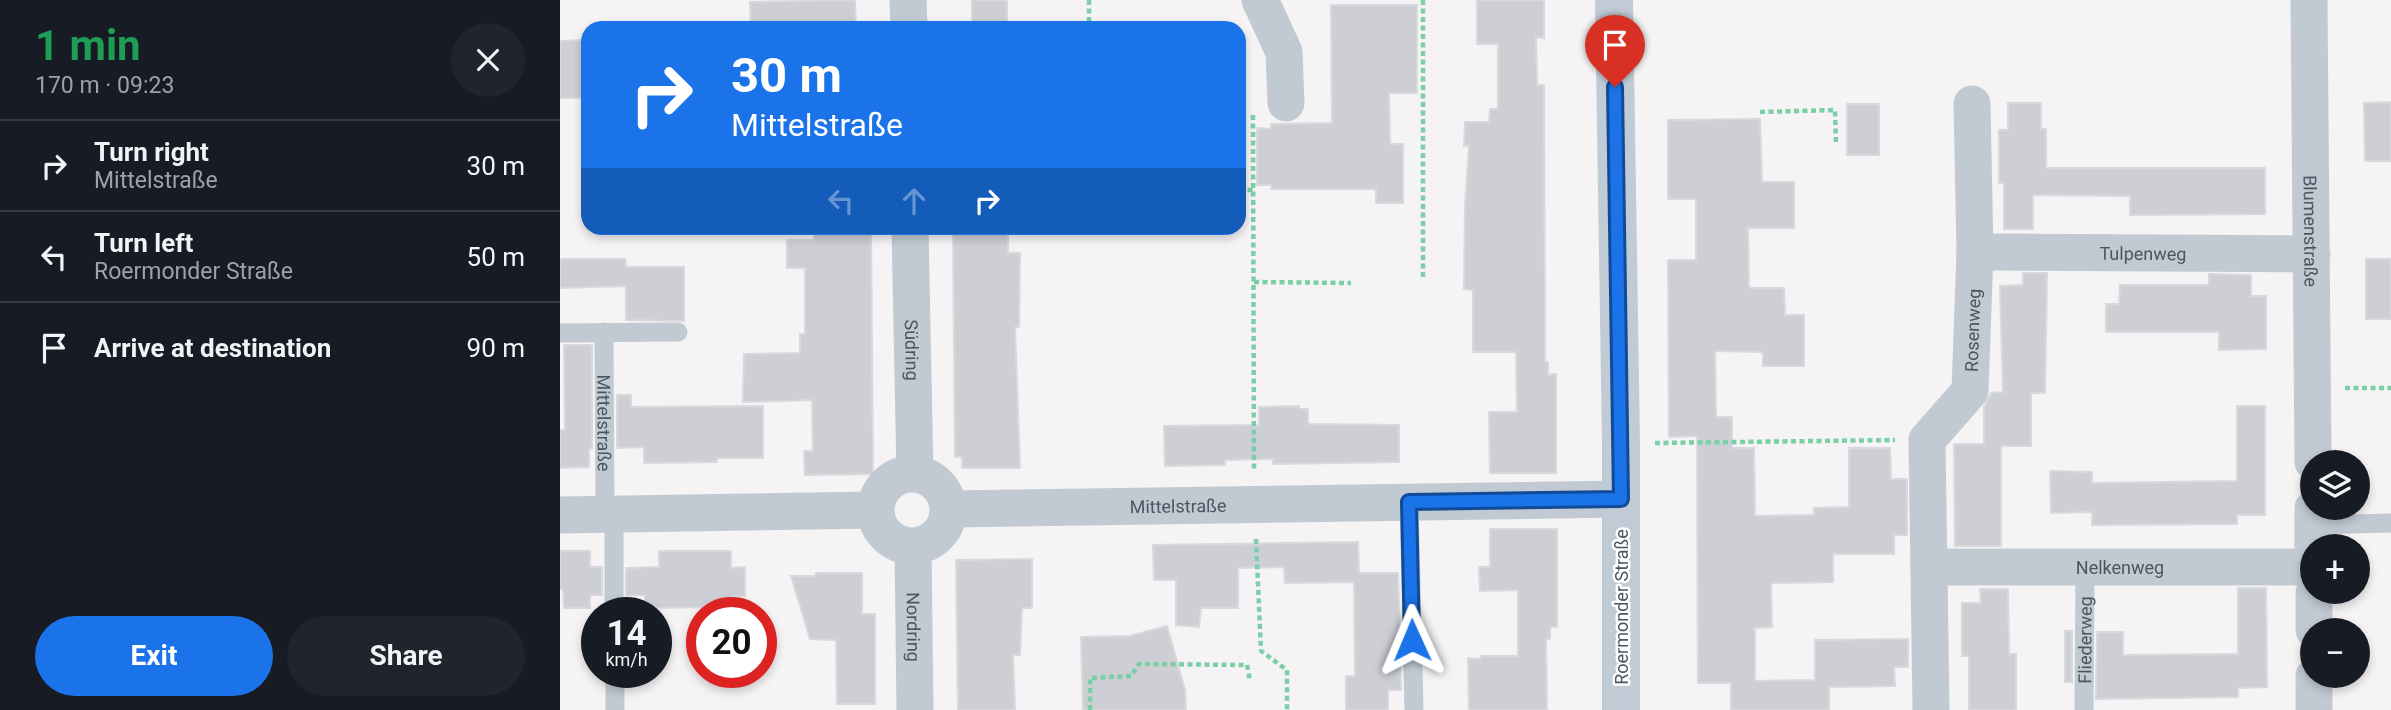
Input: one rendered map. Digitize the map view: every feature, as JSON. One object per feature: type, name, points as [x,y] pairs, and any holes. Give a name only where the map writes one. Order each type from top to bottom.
[{"type":"main road","name":"Roermonder Straße","points":[[1614,0],[1621,444],[1620,710]]},
{"type":"street","points":[[908,0],[909,21]]},
{"type":"street","points":[[1260,0],[1284,52],[1269,107]]},
{"type":"street","name":"Blumenstraße","points":[[2309,0],[2313,450]]},
{"type":"street","name":"Rosenweg","points":[[1927,440],[1970,391],[1975,252],[1972,104]]},
{"type":"street","name":"Südring","points":[[910,235],[915,474]]},
{"type":"street","name":"Tulpenweg","points":[[1975,252],[2312,254]]},
{"type":"street","points":[[1927,440],[1931,710]]},
{"type":"street","points":[[915,474],[929,478],[939,486],[946,496],[948,509],[944,527],[937,537],[914,547],[892,541],[883,531],[876,510],[882,489],[902,475],[915,474]]},
{"type":"street","name":"Mittelstraße","points":[[948,509],[1621,499]]},
{"type":"street","points":[[560,515],[876,510]]},
{"type":"street","name":"Nordring","points":[[914,547],[915,710]]},
{"type":"street","name":"Nelkenweg","points":[[1929,567],[2300,567]]},
{"type":"street","points":[[2314,688],[2314,710]]},
{"type":"lane","points":[[560,332],[678,332]]},
{"type":"lane","name":"Mittelstraße","points":[[604,332],[613,597]]},
{"type":"lane","points":[[1409,502],[1414,710]]},
{"type":"lane","points":[[2313,526],[2391,523]]},
{"type":"lane","name":"Fliederweg","points":[[2084,710],[2085,569]]},
{"type":"lane","points":[[615,688],[615,710]]},
{"type":"path","points":[[1089,0],[1089,21]]},
{"type":"path","points":[[1423,0],[1423,278]]},
{"type":"path","points":[[1269,107],[1253,190],[1254,504],[1261,651],[1287,670],[1287,710]]},
{"type":"path","points":[[1760,112],[1835,110],[1836,145]]},
{"type":"path","points":[[1246,190],[1253,190]]},
{"type":"path","points":[[1254,282],[1351,282]]},
{"type":"path","points":[[2313,388],[2391,388]]},
{"type":"path","points":[[1621,444],[1927,440]]},
{"type":"path","points":[[1090,710],[1090,678],[1132,676],[1139,664],[1247,665],[1250,681]]},
{"type":"building","points":[[855,0],[856,21],[751,21],[750,2]]},
{"type":"building","points":[[972,0],[1007,0],[1007,21],[972,21]]},
{"type":"building","points":[[1477,0],[1544,0],[1544,38],[1536,37],[1537,85],[1544,85],[1545,362],[1548,362],[1548,375],[1556,374],[1556,473],[1490,473],[1489,412],[1517,412],[1516,352],[1473,352],[1473,290],[1464,289],[1469,145],[1464,146],[1465,122],[1489,122],[1490,109],[1498,109],[1498,44],[1477,44]]},
{"type":"building","points":[[1331,5],[1417,5],[1417,93],[1389,93],[1390,144],[1403,144],[1403,203],[1376,203],[1376,189],[1271,189],[1272,185],[1257,185],[1257,128],[1271,129],[1271,124],[1332,123]]},
{"type":"building","points":[[581,40],[581,98],[560,98],[560,41]]},
{"type":"building","points":[[2391,102],[2391,161],[2365,161],[2364,103]]},
{"type":"building","points":[[2008,103],[2041,103],[2041,129],[2046,129],[2046,168],[2265,168],[2265,214],[2130,215],[2130,196],[2033,195],[2033,229],[2004,229],[2004,183],[1999,183],[1999,130],[2008,130]]},
{"type":"building","points":[[1847,104],[1879,104],[1879,155],[1847,155]]},
{"type":"building","points":[[1760,119],[1762,182],[1794,182],[1794,228],[1748,228],[1749,288],[1784,288],[1785,315],[1804,315],[1804,366],[1763,366],[1763,352],[1715,351],[1716,417],[1732,417],[1732,448],[1754,448],[1755,516],[1814,515],[1814,508],[1849,507],[1849,448],[1890,448],[1891,479],[1907,479],[1907,535],[1894,535],[1894,554],[1833,554],[1833,582],[1771,583],[1772,627],[1755,628],[1755,681],[1815,680],[1815,640],[1908,639],[1908,667],[1894,667],[1895,686],[1829,687],[1829,710],[1731,710],[1731,683],[1698,683],[1697,436],[1669,437],[1668,260],[1696,260],[1696,199],[1668,199],[1668,120]]},
{"type":"building","points":[[814,235],[871,235],[873,474],[805,475],[804,451],[813,451],[812,400],[743,402],[744,354],[800,353],[800,334],[805,334],[805,268],[787,268],[787,240],[814,240]]},
{"type":"building","points":[[953,235],[1008,235],[1008,253],[1020,253],[1019,327],[1015,327],[1020,468],[962,468],[962,457],[955,457]]},
{"type":"building","points":[[560,259],[625,259],[626,267],[684,267],[684,321],[626,320],[626,286],[560,288]]},
{"type":"building","points":[[2366,259],[2391,259],[2391,319],[2366,319]]},
{"type":"building","points":[[2023,273],[2047,273],[2045,393],[2031,393],[2031,446],[2001,446],[2001,546],[1955,546],[1954,444],[1984,444],[1984,407],[1991,393],[2003,392],[2000,286],[2023,285]]},
{"type":"building","points":[[2209,274],[2251,275],[2251,296],[2266,296],[2266,349],[2219,350],[2219,332],[2106,332],[2106,304],[2119,304],[2120,285],[2209,285]]},
{"type":"building","points":[[564,345],[592,345],[592,448],[589,448],[589,467],[560,468],[560,430],[565,430]]},
{"type":"building","points":[[617,395],[631,395],[631,407],[763,406],[763,458],[644,463],[644,447],[617,448]]},
{"type":"building","points":[[1299,406],[1299,409],[1308,409],[1308,424],[1399,425],[1399,462],[1273,464],[1273,459],[1225,460],[1225,465],[1165,466],[1164,426],[1259,425],[1259,407]]},
{"type":"building","points":[[2237,406],[2265,406],[2265,515],[2237,515],[2237,524],[2092,525],[2092,512],[2051,513],[2050,471],[2092,472],[2092,483],[2237,481]]},
{"type":"building","points":[[1490,529],[1557,529],[1557,627],[1550,627],[1550,639],[1546,639],[1547,710],[1469,710],[1468,658],[1518,656],[1518,590],[1480,591],[1479,567],[1490,567]]},
{"type":"building","points":[[1358,542],[1359,573],[1398,573],[1401,690],[1388,690],[1388,710],[1346,710],[1346,676],[1355,676],[1354,582],[1285,583],[1284,567],[1238,568],[1238,608],[1201,608],[1199,627],[1176,625],[1176,580],[1154,580],[1153,545]]},
{"type":"building","points":[[560,551],[590,551],[590,567],[602,567],[602,595],[581,597],[581,608],[564,608],[563,589],[560,589]]},
{"type":"building","points":[[659,551],[731,551],[731,568],[745,567],[745,596],[686,597],[686,608],[672,608],[672,597],[626,595],[626,568],[659,567]]},
{"type":"building","points":[[1032,559],[1032,608],[1022,608],[1020,655],[1013,655],[1015,710],[958,710],[956,560]]},
{"type":"building","points":[[816,573],[862,573],[862,614],[875,614],[875,704],[837,704],[836,640],[810,639],[791,576],[816,576]]},
{"type":"building","points":[[2238,588],[2266,588],[2267,687],[2238,688],[2238,697],[2096,699],[2097,632],[2123,632],[2123,655],[2238,654]]},
{"type":"building","points":[[1980,589],[2008,589],[2009,654],[2016,654],[2016,710],[1969,710],[1969,656],[1962,656],[1962,603],[1981,603]]},
{"type":"building","points":[[1167,626],[1185,690],[1186,710],[1083,710],[1081,637],[1130,636]]},
{"type":"building","points":[[2065,631],[2072,631],[2072,682],[2065,682]]},
{"type":"route","points":[[1412,640],[1409,502],[1621,499],[1615,87]]}]
